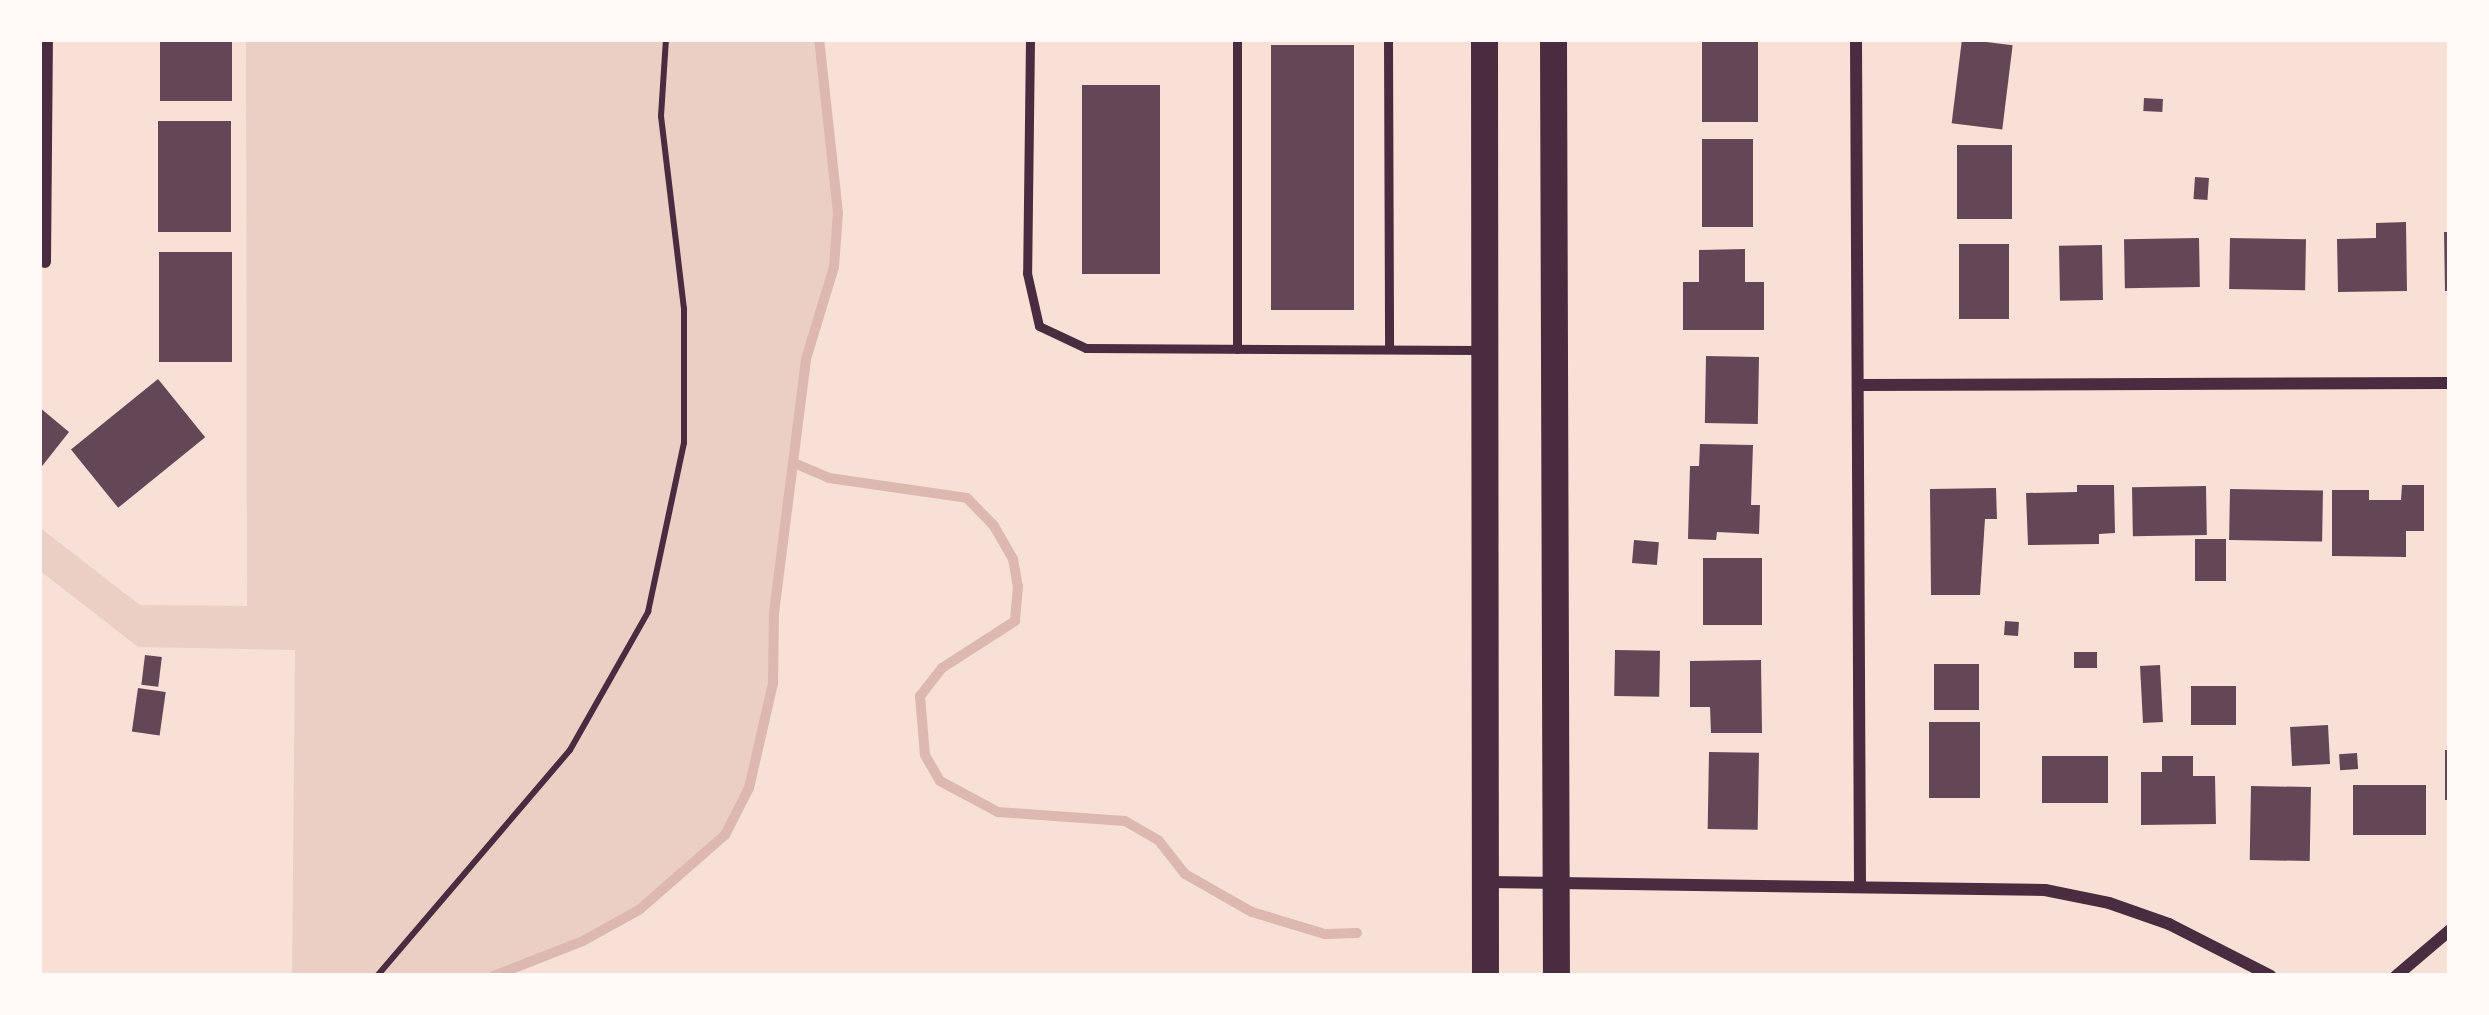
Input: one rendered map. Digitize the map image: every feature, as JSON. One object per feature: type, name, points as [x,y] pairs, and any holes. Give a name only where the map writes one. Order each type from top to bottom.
[{"type":"main road","points":[[1484,39],[1485,976]]},
{"type":"main road","points":[[1553,39],[1556,976]]},
{"type":"street","points":[[45,262],[46,39]]},
{"type":"street","points":[[1856,39],[1860,884]]},
{"type":"street","points":[[1859,385],[2450,383]]},
{"type":"street","points":[[1486,882],[2045,890],[2109,903],[2228,950],[2270,976]]},
{"type":"street","points":[[2396,976],[2450,930]]},
{"type":"lane","points":[[1030,39],[1027,273],[1039,326],[1086,348],[1484,350]]},
{"type":"lane","points":[[1237,349],[1238,39]]},
{"type":"lane","points":[[1388,39],[1390,349]]},
{"type":"path","points":[[377,976],[570,749],[648,612],[684,443],[684,309],[662,116],[666,39]]},
{"type":"shaded area","points":[[246,39],[819,39],[838,213],[834,267],[805,359],[774,613],[773,683],[749,788],[725,835],[639,910],[583,941],[494,976],[292,976],[295,650],[138,647],[39,570],[39,527],[140,605],[247,606]]},
{"type":"building","points":[[160,39],[232,39],[232,101],[160,101]]},
{"type":"building","points":[[1702,39],[1758,39],[1758,122],[1702,122]]},
{"type":"building","points":[[1962,39],[2013,45],[2002,130],[1952,123]]},
{"type":"building","points":[[1271,45],[1354,45],[1354,310],[1271,310]]},
{"type":"building","points":[[1082,85],[1160,85],[1160,274],[1082,274]]},
{"type":"building","points":[[2144,98],[2163,99],[2162,112],[2143,111]]},
{"type":"building","points":[[158,121],[231,121],[231,232],[158,232]]},
{"type":"building","points":[[1702,139],[1753,139],[1753,227],[1702,227]]},
{"type":"building","points":[[1957,145],[2012,145],[2012,219],[1957,219]]},
{"type":"building","points":[[2195,177],[2209,178],[2207,200],[2193,199]]},
{"type":"building","points":[[2406,222],[2407,291],[2338,292],[2337,239],[2376,238],[2376,223]]},
{"type":"building","points":[[2444,232],[2450,232],[2450,291],[2445,291]]},
{"type":"building","points":[[2199,238],[2200,287],[2125,288],[2124,239]]},
{"type":"building","points":[[2230,238],[2306,239],[2305,290],[2229,289]]},
{"type":"building","points":[[1959,244],[2009,244],[2009,319],[1959,319]]},
{"type":"building","points":[[2102,245],[2103,300],[2060,301],[2059,246]]},
{"type":"building","points":[[1745,249],[1745,282],[1764,282],[1764,330],[1683,330],[1683,282],[1699,282],[1699,250]]},
{"type":"building","points":[[159,252],[232,252],[232,362],[159,362]]},
{"type":"building","points":[[1706,356],[1759,357],[1758,424],[1705,423]]},
{"type":"building","points":[[158,379],[205,437],[118,508],[71,449]]},
{"type":"building","points":[[39,407],[69,432],[39,470]]},
{"type":"building","points":[[1700,444],[1753,445],[1751,505],[1760,505],[1759,534],[1717,532],[1716,540],[1688,539],[1690,466],[1699,466]]},
{"type":"building","points":[[2077,485],[2114,485],[2115,533],[2099,534],[2099,544],[2028,545],[2026,493],[2077,492]]},
{"type":"building","points":[[2402,485],[2424,485],[2424,531],[2406,531],[2406,557],[2332,556],[2332,490],[2369,490],[2369,500],[2401,500]]},
{"type":"building","points":[[2206,486],[2207,535],[2133,536],[2132,487]]},
{"type":"building","points":[[1996,488],[1997,519],[1985,519],[1980,595],[1931,595],[1930,489]]},
{"type":"building","points":[[2230,489],[2323,491],[2322,542],[2229,540]]},
{"type":"building","points":[[2195,539],[2226,539],[2226,581],[2195,581]]},
{"type":"building","points":[[1634,540],[1659,542],[1657,565],[1632,563]]},
{"type":"building","points":[[1703,558],[1762,558],[1762,625],[1703,625]]},
{"type":"building","points":[[2005,621],[2019,622],[2018,636],[2004,635]]},
{"type":"building","points":[[1615,650],[1660,651],[1659,697],[1614,696]]},
{"type":"building","points":[[2074,652],[2097,652],[2097,668],[2074,668]]},
{"type":"building","points":[[145,655],[162,657],[158,687],[141,685]]},
{"type":"building","points":[[1761,660],[1762,733],[1711,733],[1710,707],[1690,707],[1690,661]]},
{"type":"building","points":[[1934,664],[1979,664],[1979,710],[1934,710]]},
{"type":"building","points":[[2160,665],[2163,722],[2143,723],[2140,666]]},
{"type":"building","points":[[2191,686],[2236,686],[2236,725],[2191,725]]},
{"type":"building","points":[[138,688],[166,692],[160,735],[132,732]]},
{"type":"building","points":[[1929,722],[1980,722],[1980,798],[1929,798]]},
{"type":"building","points":[[2328,725],[2330,764],[2292,766],[2290,727]]},
{"type":"building","points":[[2445,750],[2450,750],[2450,800],[2445,800]]},
{"type":"building","points":[[1709,752],[1759,753],[1758,830],[1708,829]]},
{"type":"building","points":[[2357,753],[2358,769],[2340,770],[2339,754]]},
{"type":"building","points":[[2042,756],[2108,756],[2108,803],[2042,803]]},
{"type":"building","points":[[2162,756],[2193,756],[2193,776],[2215,776],[2216,824],[2141,825],[2141,772],[2162,772]]},
{"type":"building","points":[[2353,785],[2426,785],[2426,835],[2353,835]]},
{"type":"building","points":[[2251,786],[2311,787],[2310,861],[2250,860]]},
{"type":"waterway","points":[[494,976],[583,941],[639,910],[725,835],[749,788],[773,683],[774,613],[806,359],[834,267],[838,213],[819,39]]},
{"type":"waterway","points":[[794,463],[829,478],[967,498],[994,526],[1013,559],[1018,586],[1015,621],[942,668],[920,696],[925,755],[940,781],[998,812],[1125,821],[1159,841],[1185,874],[1252,912],[1325,934],[1357,933]]}]
